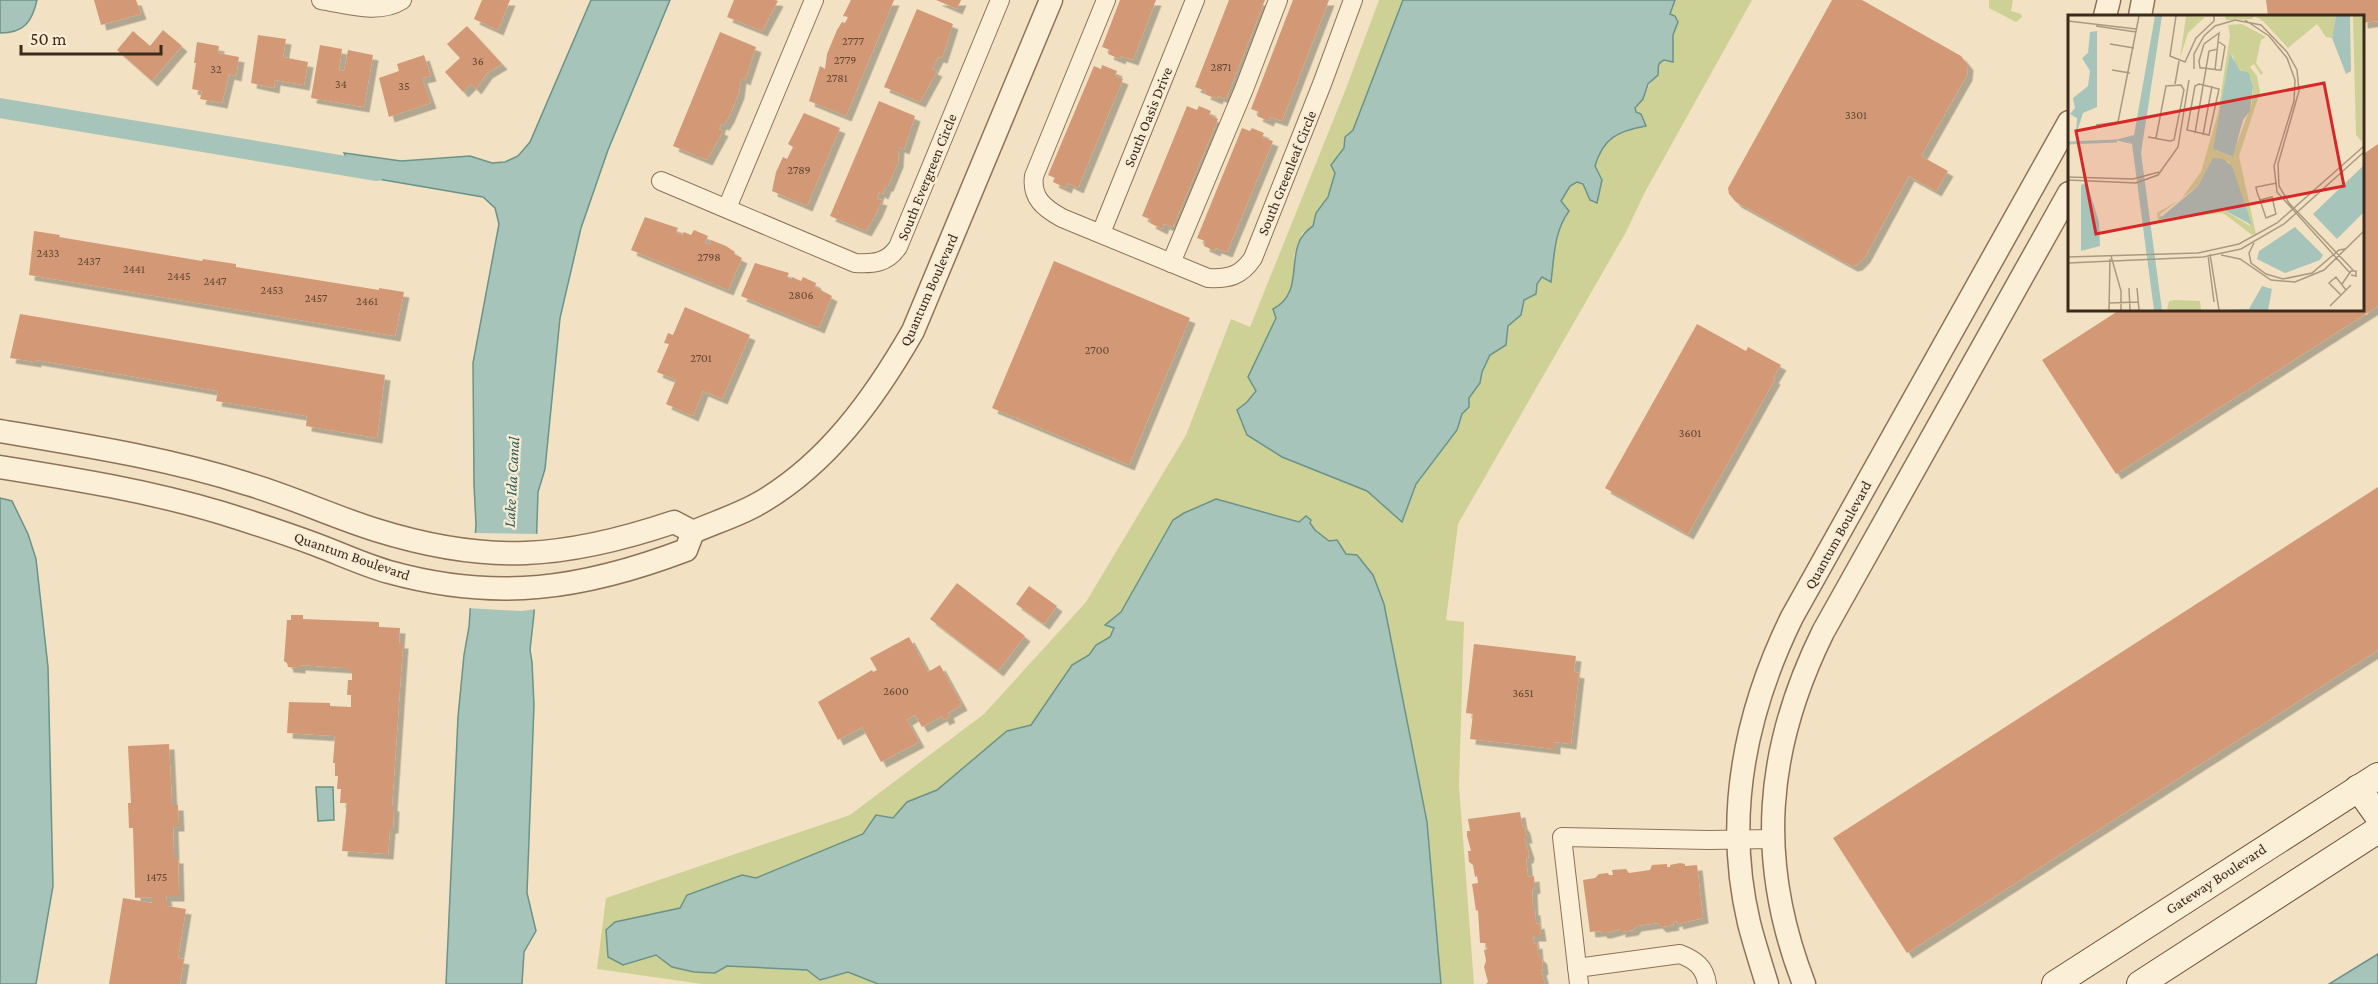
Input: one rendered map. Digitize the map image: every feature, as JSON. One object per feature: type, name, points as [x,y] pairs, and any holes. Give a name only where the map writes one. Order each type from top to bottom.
[{"type":"main road","points":[[2368,782],[2378,816]]},
{"type":"main road","name":"Gateway Boulevard","points":[[2055,984],[2368,782]]},
{"type":"main road","points":[[2140,984],[2378,830]]},
{"type":"street","points":[[321,0],[373,9],[386,8],[402,0]]},
{"type":"street","points":[[727,208],[814,0]]},
{"type":"street","name":"South Evergreen Circle","points":[[661,181],[855,263],[881,262],[891,256],[898,247],[1000,0]]},
{"type":"street","name":"Quantum Boulevard","points":[[0,467],[166,498],[274,530],[388,571],[444,583],[510,588],[565,585],[641,567],[686,550],[693,532],[753,506],[784,486],[835,441],[857,416],[888,373],[913,331],[1051,0]]},
{"type":"street","name":"South Greenleaf Circle","points":[[1106,0],[1034,176],[1033,186],[1040,203],[1047,209],[1171,263],[1208,278],[1224,279],[1236,276],[1246,269],[1261,237],[1353,0]]},
{"type":"street","name":"South Oasis Drive","points":[[1101,233],[1195,0]]},
{"type":"street","points":[[1171,263],[1244,89],[1278,0]]},
{"type":"street","points":[[2105,15],[2109,0]]},
{"type":"street","points":[[2140,15],[2144,0]]},
{"type":"street","name":"Quantum Boulevard","points":[[1767,984],[1749,921],[1739,840],[1739,811],[1746,743],[1757,701],[1777,647],[1792,617],[2068,124]]},
{"type":"street","points":[[1804,984],[1784,924],[1774,869],[1773,839],[1774,791],[1779,757],[1796,692],[1823,632],[2068,195]]},
{"type":"street","points":[[0,431],[116,451],[216,474],[314,506],[374,530],[447,549],[501,554],[566,551],[622,539],[674,522],[693,532]]},
{"type":"street","points":[[1707,984],[1706,975],[1695,960],[1680,954],[1578,976],[1562,837],[1773,839]]},
{"type":"green space","points":[[1379,0],[1403,0],[1353,130],[1345,137],[1344,148],[1331,165],[1335,173],[1328,197],[1316,213],[1313,226],[1302,233],[1294,255],[1295,267],[1290,291],[1248,377],[1256,390],[1247,402],[1282,457],[1367,491],[1402,521],[1416,484],[1457,430],[1462,414],[1469,407],[1469,398],[1480,383],[1482,372],[1490,355],[1506,345],[1508,326],[1521,315],[1524,299],[1543,277],[1551,281],[1558,236],[1569,211],[1561,201],[1570,185],[1577,182],[1583,184],[1590,200],[1602,180],[1595,166],[1600,148],[1625,129],[1636,112],[1636,106],[1658,75],[1661,62],[1673,62],[1673,35],[1678,22],[1669,14],[1675,0],[1752,0],[1645,192],[1626,232],[1458,524],[1446,620],[1464,622],[1459,786],[1474,984],[1441,984],[1427,822],[1384,604],[1374,581],[1366,568],[1354,557],[1346,554],[1337,540],[1329,541],[1310,523],[1216,499],[1173,520],[1121,612],[1106,624],[1114,628],[1110,637],[1096,645],[1089,655],[1072,665],[1031,725],[1007,731],[937,790],[907,802],[893,818],[876,815],[863,834],[756,878],[741,875],[687,895],[680,908],[615,922],[622,965],[656,954],[672,967],[694,972],[715,973],[727,966],[807,970],[820,980],[848,971],[878,984],[702,984],[597,969],[606,898],[850,815],[984,714],[1086,602],[1186,435],[1231,319],[1250,327]]},
{"type":"green space","points":[[1989,0],[2013,0],[2011,11],[2021,14],[2022,17],[2016,22],[1989,8]]},
{"type":"water","points":[[0,0],[37,0],[26,25],[15,31],[0,33]]},
{"type":"water","name":"Lake Ida Canal","points":[[591,0],[670,0],[608,150],[581,228],[560,318],[545,469],[538,492],[534,614],[530,650],[534,705],[527,893],[536,931],[524,952],[522,984],[446,984],[458,717],[469,627],[476,524],[473,363],[499,224],[495,208],[483,197],[355,175],[344,153],[401,161],[470,156],[492,163],[505,162],[518,156],[530,142]]},
{"type":"water","points":[[1403,0],[1675,0],[1670,14],[1675,16],[1678,22],[1673,35],[1673,62],[1664,60],[1660,63],[1658,75],[1648,84],[1643,99],[1635,108],[1636,112],[1641,114],[1646,126],[1620,133],[1607,142],[1602,149],[1595,166],[1602,180],[1597,203],[1590,200],[1583,184],[1577,182],[1570,186],[1561,201],[1569,211],[1560,227],[1551,282],[1542,277],[1537,284],[1536,294],[1524,300],[1521,315],[1508,326],[1506,345],[1490,355],[1482,372],[1480,383],[1469,398],[1469,407],[1462,414],[1457,430],[1416,484],[1402,522],[1367,491],[1282,457],[1247,435],[1237,410],[1256,391],[1248,377],[1276,318],[1273,309],[1284,301],[1290,291],[1298,245],[1303,235],[1313,226],[1316,213],[1328,197],[1335,173],[1331,165],[1344,148],[1345,137],[1353,130]]},
{"type":"water","points":[[0,498],[12,501],[28,534],[36,559],[48,667],[53,886],[36,984],[0,984]]},
{"type":"water","points":[[1216,499],[1299,522],[1306,516],[1311,520],[1310,523],[1315,530],[1329,541],[1337,540],[1346,554],[1357,555],[1373,575],[1384,604],[1427,822],[1441,984],[878,984],[848,972],[820,980],[807,970],[727,966],[715,973],[694,972],[672,967],[656,955],[623,965],[608,957],[606,930],[615,922],[680,908],[687,895],[742,875],[756,878],[863,834],[876,815],[893,818],[907,802],[937,790],[1007,731],[1031,725],[1072,665],[1089,655],[1096,645],[1110,637],[1114,628],[1105,625],[1121,612],[1173,520]]},
{"type":"water","points":[[316,787],[333,787],[334,820],[318,821]]},
{"type":"water","points":[[2378,954],[2378,984],[2329,984]]},
{"type":"pier","points":[[472,533],[540,534],[537,609],[521,611],[467,608]]},
{"type":"building","points":[[94,0],[136,0],[141,14],[101,25]]},
{"type":"building","points":[[482,0],[510,0],[498,30],[474,19]]},
{"type":"building","points":[[734,0],[778,1],[762,31],[727,17]]},
{"type":"building","points":[[851,0],[894,0],[846,116],[809,101],[820,66],[825,69],[827,54],[837,30],[848,17],[843,16]]},
{"type":"building","points":[[936,0],[961,0],[957,9]]},
{"type":"building","points":[[1120,0],[1156,0],[1133,60],[1121,56],[1120,59],[1108,54],[1110,50],[1102,47]]},
{"type":"building","points":[[1229,0],[1265,0],[1226,99],[1218,96],[1217,99],[1195,87]]},
{"type":"building","points":[[1293,0],[1329,0],[1282,121],[1270,117],[1268,121],[1257,116],[1259,112],[1251,109]]},
{"type":"building","points":[[1832,0],[1862,0],[1961,56],[1968,65],[1967,75],[1921,156],[1948,171],[1936,191],[1909,176],[1865,257],[1857,265],[1852,266],[1736,202],[1729,194],[1728,188]]},
{"type":"building","points":[[2266,0],[2378,0],[2378,21],[2363,23],[2363,15],[2268,15]]},
{"type":"building","points":[[917,9],[953,24],[942,58],[938,57],[932,69],[937,71],[920,102],[884,87]]},
{"type":"building","points":[[467,26],[502,64],[487,73],[476,89],[471,84],[463,92],[445,72],[460,58],[447,44]]},
{"type":"building","points":[[163,30],[182,46],[152,81],[117,50],[133,31],[150,46]]},
{"type":"building","points":[[720,32],[756,47],[745,80],[741,78],[739,93],[729,117],[719,129],[723,131],[707,160],[673,146]]},
{"type":"building","points":[[258,35],[286,39],[283,57],[308,62],[304,85],[275,80],[274,88],[251,83]]},
{"type":"building","points":[[197,42],[219,46],[218,53],[239,57],[236,76],[229,74],[222,103],[200,99],[202,91],[192,89]]},
{"type":"building","points":[[320,45],[342,49],[339,70],[344,71],[348,50],[373,55],[364,107],[311,98]]},
{"type":"building","points":[[424,55],[431,76],[422,78],[431,103],[389,117],[379,78],[399,71],[397,64]]},
{"type":"building","points":[[1102,65],[1117,71],[1115,76],[1123,79],[1078,188],[1068,183],[1066,188],[1053,182],[1055,178],[1048,175],[1094,66],[1101,69]]},
{"type":"building","points":[[879,101],[915,116],[904,149],[899,147],[898,162],[888,186],[883,194],[879,192],[877,199],[882,200],[866,231],[830,216]]},
{"type":"building","points":[[1187,106],[1197,110],[1199,106],[1211,111],[1209,115],[1218,119],[1173,227],[1164,224],[1162,229],[1150,223],[1152,220],[1142,216]]},
{"type":"building","points":[[804,113],[840,128],[807,206],[772,191],[776,172],[783,157],[787,159],[793,147],[788,144]]},
{"type":"building","points":[[1242,128],[1250,131],[1252,128],[1264,133],[1262,137],[1273,141],[1227,252],[1216,248],[1215,251],[1204,246],[1205,241],[1197,238]]},
{"type":"building","points":[[2378,144],[2378,306],[2116,474],[2042,360],[2119,310],[2363,310],[2363,154]]},
{"type":"building","points":[[645,217],[678,228],[676,232],[682,235],[684,232],[691,235],[694,230],[708,236],[705,243],[709,245],[711,240],[726,246],[742,258],[728,290],[631,250]]},
{"type":"building","points":[[34,231],[202,261],[203,259],[236,264],[236,267],[404,292],[395,336],[29,275]]},
{"type":"building","points":[[1054,261],[1190,318],[1129,465],[992,408]]},
{"type":"building","points":[[755,263],[789,273],[787,277],[792,279],[792,277],[801,281],[803,277],[816,283],[815,287],[832,296],[819,328],[741,296]]},
{"type":"building","points":[[685,307],[750,335],[722,399],[703,391],[693,416],[666,404],[676,380],[657,372],[669,344],[664,343],[668,333],[673,335]]},
{"type":"building","points":[[20,314],[385,375],[377,438],[306,426],[307,416],[216,401],[218,391],[36,360],[36,362],[10,358]]},
{"type":"building","points":[[1697,324],[1746,351],[1748,347],[1781,365],[1688,534],[1605,488]]},
{"type":"building","points":[[2378,487],[2378,650],[1907,953],[1833,838]]},
{"type":"building","points":[[957,583],[1025,636],[998,671],[930,619]]},
{"type":"building","points":[[1029,586],[1057,606],[1044,624],[1016,604]]},
{"type":"building","points":[[291,615],[303,615],[303,619],[379,622],[379,627],[400,628],[399,643],[403,643],[392,806],[394,806],[393,828],[390,828],[388,854],[342,851],[347,803],[340,803],[341,789],[337,789],[338,776],[335,776],[335,763],[333,763],[335,736],[287,733],[289,702],[330,703],[330,706],[351,707],[351,695],[347,695],[348,680],[352,680],[352,671],[347,671],[347,668],[300,665],[300,668],[288,667],[284,661],[287,620],[291,620]]},
{"type":"building","points":[[909,637],[928,672],[940,665],[962,705],[948,713],[950,717],[944,720],[942,716],[922,727],[915,715],[907,720],[919,742],[881,762],[862,727],[838,740],[818,702],[872,670],[873,672],[877,670],[870,658]]},
{"type":"building","points":[[1474,644],[1576,656],[1574,672],[1579,673],[1571,744],[1555,742],[1555,749],[1470,739],[1473,714],[1466,713]]},
{"type":"building","points":[[169,744],[172,805],[178,805],[179,826],[173,826],[174,858],[178,858],[179,896],[166,896],[167,906],[186,909],[178,958],[184,959],[180,984],[109,984],[123,898],[152,903],[152,897],[135,898],[133,828],[129,828],[128,803],[131,803],[128,746]]},
{"type":"building","points":[[1520,812],[1529,853],[1526,858],[1528,877],[1534,876],[1533,910],[1535,910],[1536,924],[1539,923],[1541,936],[1533,936],[1534,944],[1537,943],[1538,955],[1542,959],[1543,969],[1541,970],[1545,984],[1486,984],[1488,982],[1484,967],[1486,961],[1484,950],[1487,949],[1486,943],[1480,943],[1478,910],[1476,911],[1472,884],[1478,883],[1473,865],[1469,862],[1468,851],[1471,851],[1467,836],[1467,831],[1470,831],[1468,819]]},
{"type":"building","points":[[1680,863],[1685,866],[1697,865],[1703,918],[1678,924],[1677,921],[1673,922],[1674,925],[1661,927],[1657,923],[1636,926],[1633,930],[1620,932],[1620,929],[1606,933],[1590,932],[1583,880],[1595,878],[1599,874],[1613,875],[1612,870],[1626,869],[1629,873],[1650,870],[1652,865],[1667,864],[1667,867],[1670,867],[1670,865]]},
{"type":"waterway","points":[[0,108],[376,171]]}]
